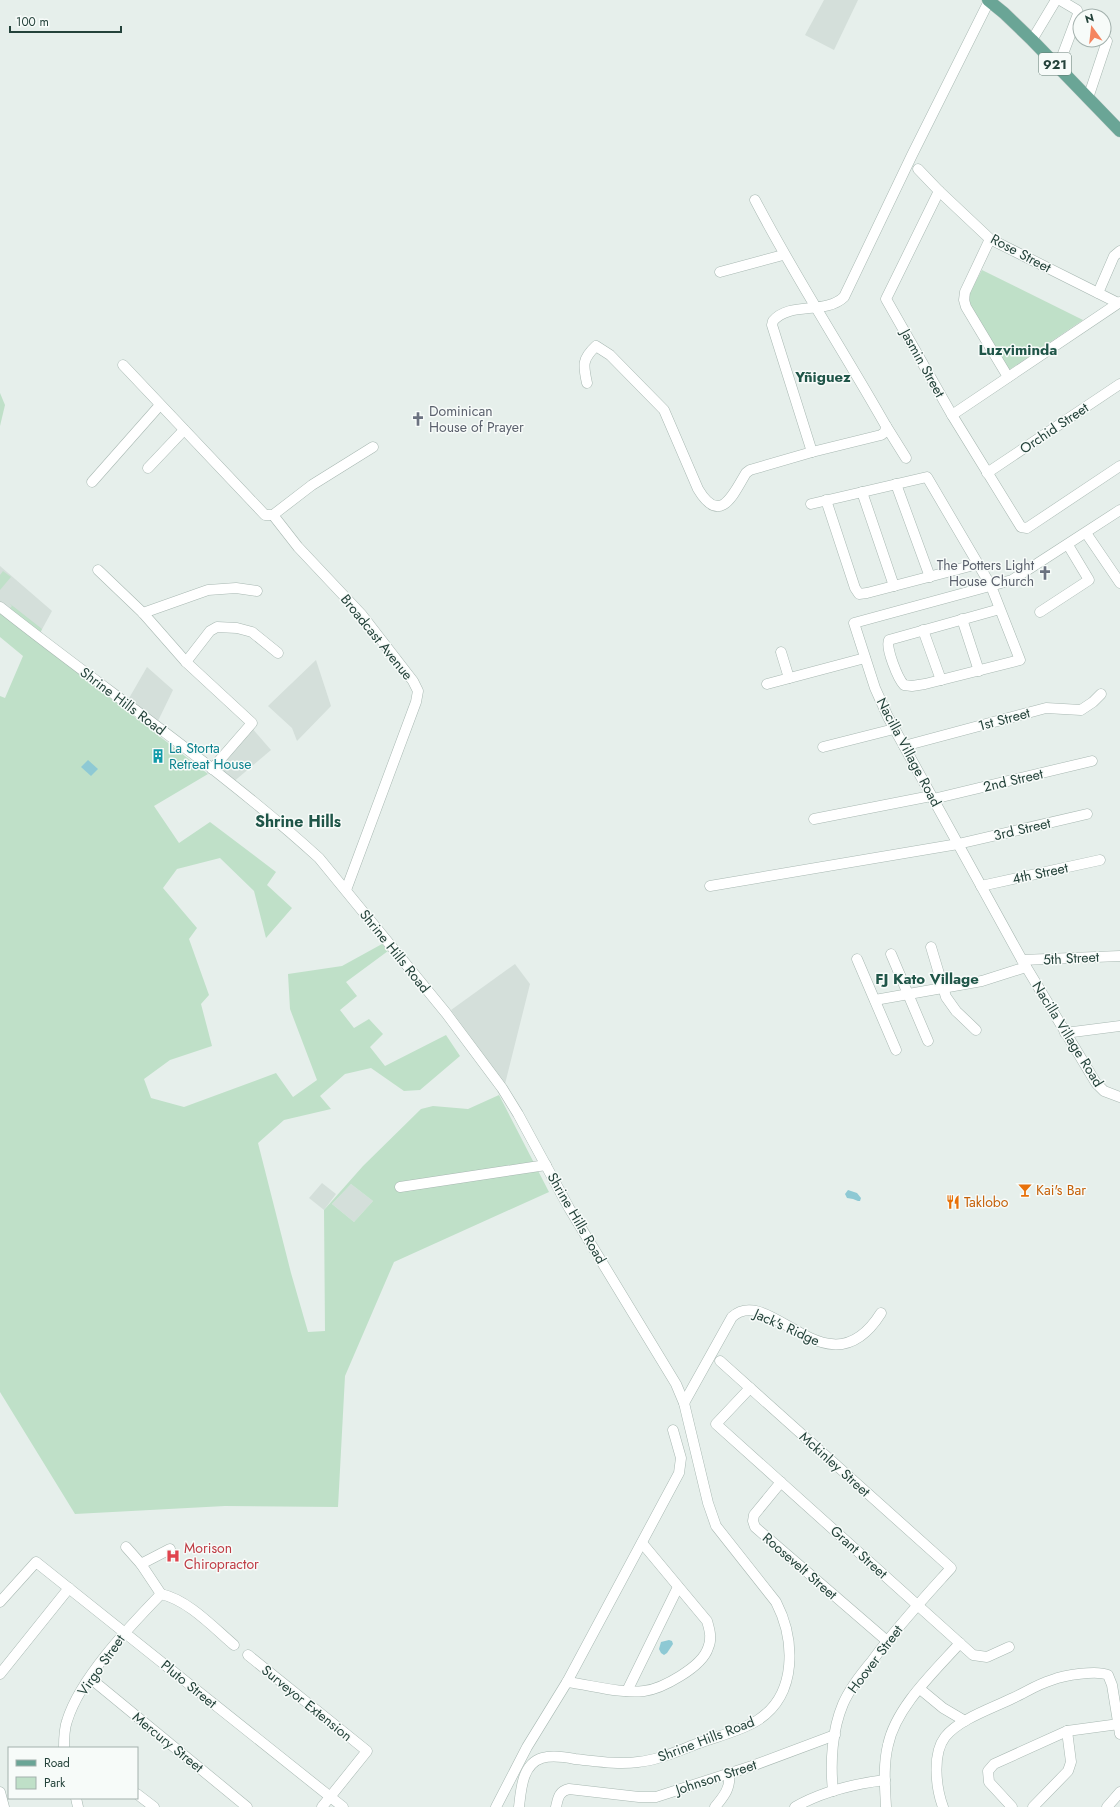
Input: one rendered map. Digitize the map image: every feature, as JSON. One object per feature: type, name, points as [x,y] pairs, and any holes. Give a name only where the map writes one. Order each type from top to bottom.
[{"type":"main road","name":"921","points":[[988,0],[1032,40],[1120,130]]},
{"type":"street","points":[[812,452],[772,325],[775,318],[783,314],[816,307],[830,306],[844,296],[988,0]]},
{"type":"street","points":[[1032,40],[1056,0]]},
{"type":"street","points":[[1058,67],[1078,14],[1078,11],[1060,0]]},
{"type":"street","points":[[1088,98],[1105,48]]},
{"type":"street","name":"Rose Street","points":[[918,169],[939,192],[990,239],[1119,302]]},
{"type":"street","name":"Jasmin Street","points":[[939,192],[886,299],[952,415],[1021,527],[1027,528],[1120,466]]},
{"type":"street","points":[[755,200],[784,255],[906,458]]},
{"type":"street","points":[[990,239],[965,292],[964,300],[966,307],[1008,377]]},
{"type":"street","points":[[1098,293],[1114,256],[1120,251]]},
{"type":"street","points":[[720,272],[784,255]]},
{"type":"street","points":[[952,415],[1119,302]]},
{"type":"street","points":[[587,383],[583,365],[588,353],[596,346],[610,355],[664,410],[698,489],[704,499],[714,505],[729,502],[746,473],[750,470],[812,452],[881,435],[885,432],[886,426]]},
{"type":"street","points":[[123,365],[258,510],[265,515],[273,515],[312,485],[373,446]]},
{"type":"street","name":"Orchid Street","points":[[987,473],[1120,384]]},
{"type":"street","points":[[92,482],[160,405]]},
{"type":"street","points":[[148,468],[184,430]]},
{"type":"street","points":[[811,504],[927,477],[991,586],[1020,660],[941,680],[912,686],[904,685],[899,678],[888,648],[888,642],[893,638],[1000,609]]},
{"type":"street","points":[[896,484],[930,577]]},
{"type":"street","points":[[862,492],[894,586]]},
{"type":"street","points":[[826,500],[855,588],[859,594],[978,564]]},
{"type":"street","name":"Nacilla Village Road","points":[[1120,510],[1017,577],[991,586],[854,624],[882,704],[894,729],[1024,964],[1064,1033],[1100,1088],[1109,1094],[1120,1096]]},
{"type":"street","name":"Broadcast Avenue","points":[[273,515],[298,547],[362,615],[413,681],[418,691],[416,702],[346,890]]},
{"type":"street","points":[[1086,533],[1120,583]]},
{"type":"street","points":[[1040,612],[1090,580],[1068,545]]},
{"type":"street","points":[[98,570],[143,613],[186,662],[252,723],[212,769]]},
{"type":"street","points":[[143,613],[208,590],[236,588],[257,591]]},
{"type":"street","name":"Shrine Hills Road","points":[[0,607],[212,769],[319,858],[446,1013],[481,1059],[518,1114],[569,1208],[676,1384],[684,1403],[708,1503],[716,1526],[776,1602],[780,1610],[788,1637],[790,1665],[782,1692],[775,1704],[766,1713],[754,1722],[734,1731],[654,1759],[629,1763],[560,1757],[542,1758],[529,1766],[526,1771],[521,1792],[520,1807]]},
{"type":"street","points":[[962,619],[979,671]]},
{"type":"street","points":[[186,662],[210,631],[217,627],[237,628],[252,632],[278,653]]},
{"type":"street","points":[[922,630],[941,680]]},
{"type":"street","points":[[781,652],[789,678]]},
{"type":"street","points":[[767,684],[866,658]]},
{"type":"street","name":"1st Street","points":[[904,746],[1046,708],[1082,710],[1101,694]]},
{"type":"street","points":[[823,747],[894,729]]},
{"type":"street","name":"2nd Street","points":[[814,819],[932,798],[1092,761]]},
{"type":"street","name":"3rd Street","points":[[710,886],[958,844],[1087,814]]},
{"type":"street","name":"4th Street","points":[[981,886],[1100,860]]},
{"type":"street","points":[[931,946],[943,988],[950,1004],[976,1030]]},
{"type":"street","points":[[891,954],[928,1041]]},
{"type":"street","name":"5th Street","points":[[875,1000],[989,979],[1024,964],[1120,956]]},
{"type":"street","points":[[857,959],[896,1050]]},
{"type":"street","points":[[1064,1033],[1120,1026]]},
{"type":"street","points":[[400,1187],[546,1165]]},
{"type":"street","name":"Jack's Ridge","points":[[684,1403],[732,1317],[737,1312],[744,1310],[757,1311],[817,1341],[836,1345],[847,1343],[857,1338],[873,1325],[881,1313]]},
{"type":"street","name":"Mckinley Street","points":[[720,1361],[951,1568]]},
{"type":"street","name":"Grant Street","points":[[750,1388],[716,1424],[973,1655],[983,1657],[992,1655],[1009,1647]]},
{"type":"street","points":[[496,1807],[527,1747],[568,1682],[679,1473],[680,1458],[673,1430]]},
{"type":"street","name":"Roosevelt Street","points":[[781,1482],[754,1515],[753,1521],[755,1527],[886,1641]]},
{"type":"street","points":[[568,1682],[627,1691],[642,1691],[661,1686],[695,1666],[702,1660],[708,1649],[710,1636],[706,1622],[642,1543]]},
{"type":"street","points":[[126,1547],[141,1564],[161,1594],[170,1596],[182,1602],[234,1645]]},
{"type":"street","points":[[141,1564],[170,1549]]},
{"type":"street","name":"Pluto Street","points":[[0,1602],[36,1562],[343,1807]]},
{"type":"street","name":"Hoover Street","points":[[833,1791],[832,1772],[835,1735],[843,1704],[848,1694],[886,1641],[951,1568]]},
{"type":"street","points":[[627,1691],[678,1587]]},
{"type":"street","points":[[0,1674],[69,1588]]},
{"type":"street","name":"Virgo Street","points":[[64,1747],[66,1722],[70,1712],[90,1678],[124,1632],[161,1594]]},
{"type":"street","points":[[886,1807],[885,1780],[888,1746],[894,1726],[908,1704],[960,1643]]},
{"type":"street","name":"Surveyor Extension","points":[[248,1656],[367,1751],[330,1797]]},
{"type":"street","points":[[943,1807],[936,1764],[937,1754],[945,1737],[965,1721],[1051,1680],[1099,1672],[1108,1675],[1111,1680],[1119,1729],[1067,1731],[1027,1748],[994,1764],[990,1768],[988,1775],[989,1782],[1012,1807]]},
{"type":"street","name":"Mercury Street","points":[[90,1678],[247,1807]]},
{"type":"street","points":[[920,1689],[942,1708],[965,1721]]},
{"type":"street","points":[[1032,1807],[1068,1771],[1071,1762],[1067,1731]]},
{"type":"street","name":"Johnson Street","points":[[556,1807],[559,1795],[569,1789],[639,1797],[656,1797],[729,1773],[835,1735]]},
{"type":"street","points":[[715,1807],[728,1790],[730,1785],[729,1773]]},
{"type":"street","points":[[795,1807],[809,1799],[847,1786],[885,1780]]},
{"type":"street","points":[[1107,1807],[1120,1792]]},
{"type":"street","points":[[0,1794],[4,1807]]},
{"type":"street","points":[[138,1795],[154,1807]]},
{"type":"street","points":[[322,1807],[330,1797]]},
{"type":"street","points":[[652,1807],[656,1797]]},
{"type":"shaded area","points":[[824,0],[858,0],[834,50],[805,35]]},
{"type":"shaded area","points":[[0,566],[52,611],[40,633],[0,602]]},
{"type":"shaded area","points":[[316,660],[331,706],[297,741],[292,728],[268,706]]},
{"type":"shaded area","points":[[147,667],[173,690],[157,723],[128,700]]},
{"type":"shaded area","points":[[251,727],[271,750],[232,783],[214,769]]},
{"type":"shaded area","points":[[515,964],[530,984],[505,1084],[451,1010]]},
{"type":"shaded area","points":[[322,1183],[336,1194],[324,1210],[309,1198]]},
{"type":"shaded area","points":[[351,1184],[373,1201],[354,1222],[332,1204]]},
{"type":"green space","points":[[982,270],[1083,320],[1009,370],[970,305],[970,292]]},
{"type":"green space","points":[[0,393],[5,405],[0,426]]},
{"type":"green space","points":[[3,571],[11,577],[0,590],[0,575]]},
{"type":"green space","points":[[9,603],[42,629],[40,633],[9,609],[12,606]]},
{"type":"green space","points":[[0,612],[208,774],[154,806],[179,843],[210,822],[276,872],[267,885],[292,908],[266,938],[254,891],[220,858],[177,869],[163,888],[197,928],[189,939],[209,995],[201,1004],[212,1046],[170,1060],[144,1079],[151,1098],[184,1107],[276,1073],[293,1097],[317,1080],[290,1009],[288,974],[342,966],[382,944],[388,951],[346,982],[357,996],[340,1010],[354,1028],[369,1019],[383,1034],[370,1047],[385,1066],[446,1035],[460,1056],[420,1090],[404,1091],[371,1068],[345,1074],[320,1096],[331,1109],[284,1120],[258,1143],[291,1273],[308,1332],[325,1331],[324,1210],[363,1166],[421,1109],[433,1106],[468,1109],[499,1095],[549,1192],[394,1262],[345,1376],[338,1507],[225,1506],[75,1514],[0,1392],[0,696],[5,698],[23,656],[0,637]],"holes":[[[351,1184],[373,1201],[354,1222],[332,1204]]]},
{"type":"water","points":[[88,760],[98,769],[91,776],[81,767]]},
{"type":"water","points":[[848,1190],[857,1193],[861,1198],[860,1201],[847,1198],[845,1194]]},
{"type":"water","points":[[669,1640],[672,1641],[673,1644],[664,1655],[659,1649],[661,1642]]},
{"type":"place","name":"Dominican House of Prayer","points":[[418,419]]},
{"type":"place","name":"The Potters Light House Church","points":[[1045,573]]},
{"type":"place","name":"La Storta Retreat House","points":[[158,756]]},
{"type":"place","name":"Kai's Bar","points":[[1025,1190]]},
{"type":"place","name":"Taklobo","points":[[953,1202]]},
{"type":"place","name":"Morison Chiropractor","points":[[173,1556]]},
{"type":"district","name":"Luzviminda","points":[[1018,350]]},
{"type":"district","name":"Yñiguez","points":[[823,377]]},
{"type":"district","name":"Shrine Hills","points":[[298,821]]},
{"type":"district","name":"FJ Kato Village","points":[[927,979]]}]
